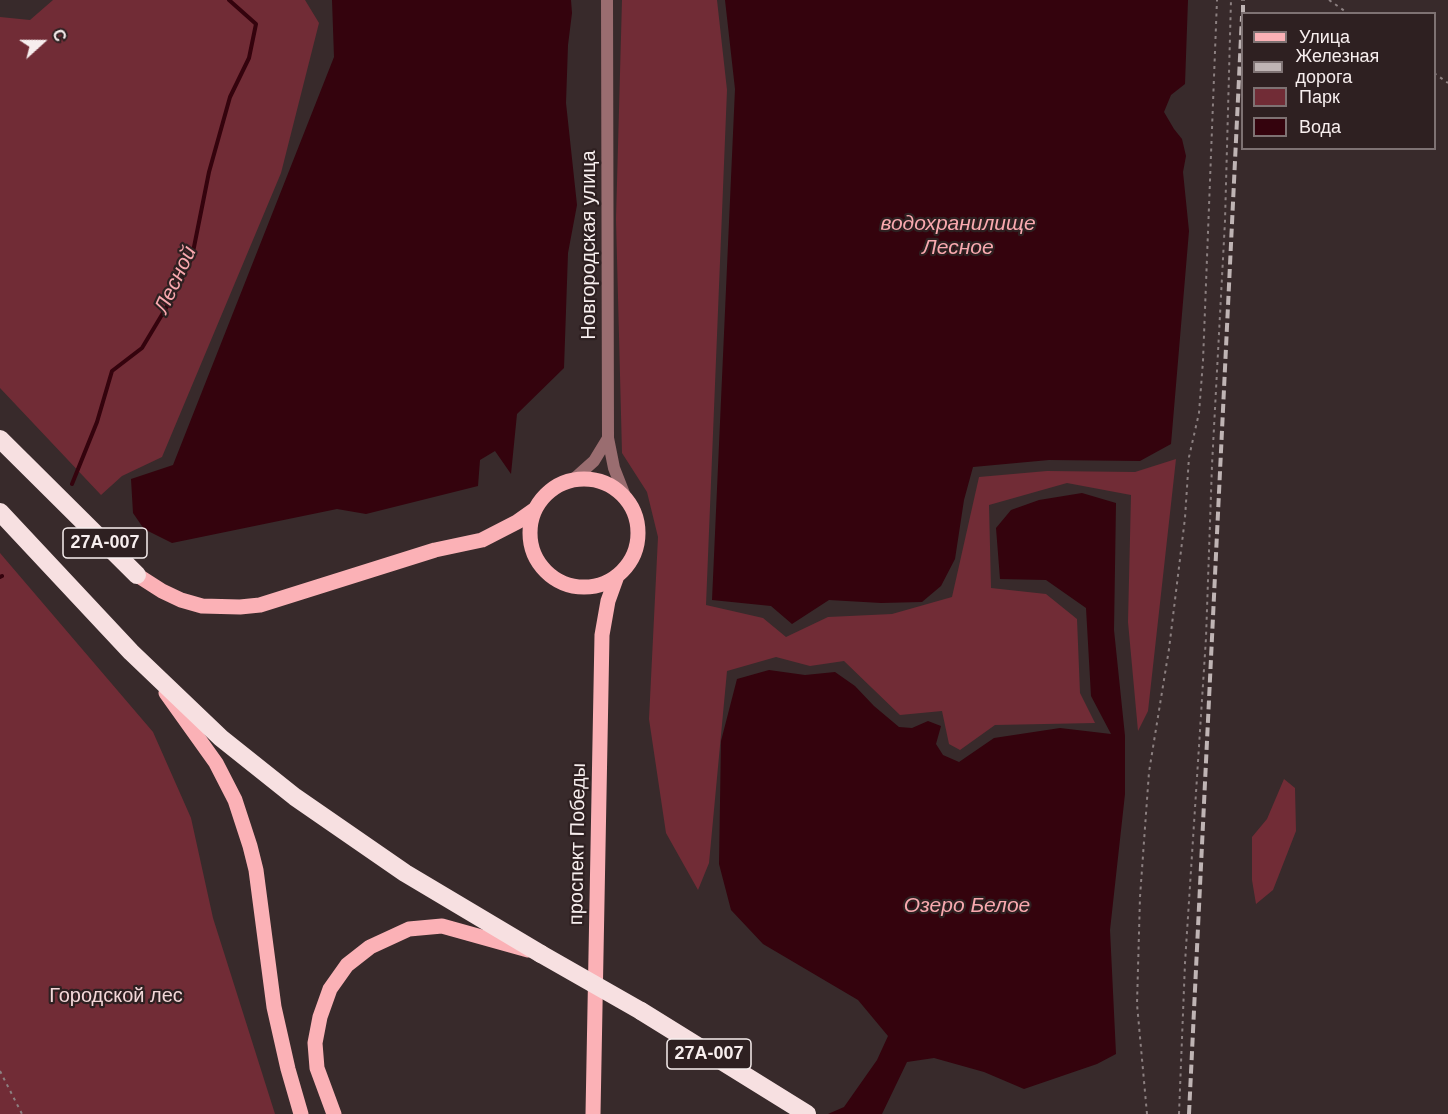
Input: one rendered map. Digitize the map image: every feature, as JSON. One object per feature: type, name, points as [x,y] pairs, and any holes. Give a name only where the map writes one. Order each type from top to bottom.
[{"type":"highway","name":"27А-007","points":[[0,440],[137,575]]},
{"type":"highway","points":[[0,512],[131,652]]},
{"type":"highway","name":"27А-007","points":[[131,652],[221,738],[296,797],[405,873],[641,1011],[807,1114]]},
{"type":"main road","points":[[575,478],[594,478],[610,485],[624,496],[634,511],[638,529],[637,547],[629,563],[617,576],[601,585],[584,588],[565,585],[550,576],[537,561],[530,546],[529,527],[534,510],[544,495],[558,484],[575,478]]},
{"type":"main road","points":[[137,575],[162,591],[202,606],[260,605],[435,550],[482,540],[517,522],[534,510]]},
{"type":"main road","name":"проспект Победы","points":[[594,1114],[602,635],[608,601],[617,576]]},
{"type":"main road","points":[[131,652],[163,688],[216,763],[235,800],[256,870],[274,1007],[288,1069],[302,1114]]},
{"type":"main road","points":[[334,1114],[317,1068],[315,1043],[320,1017],[330,989],[347,965],[370,947],[409,929],[442,926],[541,954]]},
{"type":"street","name":"Новгородская улица","points":[[608,0],[608,438],[614,468],[624,496]]},
{"type":"street","points":[[575,478],[594,460],[608,438]]},
{"type":"path","points":[[1147,1114],[1137,1004],[1140,897],[1149,772],[1169,649],[1185,518],[1189,457],[1199,413],[1217,0]]},
{"type":"path","points":[[1179,1114],[1185,951],[1206,638],[1212,465],[1225,221],[1231,0]]},
{"type":"path","points":[[1330,0],[1346,12]]},
{"type":"path","points":[[0,1071],[22,1114]]},
{"type":"path","points":[[0,1082],[5,1080]]},
{"type":"green space","points":[[53,0],[305,0],[319,23],[281,173],[162,457],[122,476],[101,495],[0,388],[0,17],[30,20]]},
{"type":"green space","points":[[622,0],[717,0],[727,90],[706,605],[763,618],[786,637],[828,617],[892,614],[952,597],[979,477],[1047,471],[1135,472],[1176,459],[1148,711],[1138,731],[1128,622],[1131,495],[1067,483],[989,505],[991,588],[1046,594],[1077,619],[1080,693],[1095,723],[995,725],[960,750],[949,744],[942,711],[900,715],[844,661],[810,666],[776,657],[727,671],[709,863],[698,890],[666,833],[649,719],[658,537],[647,492],[622,453],[616,219]]},
{"type":"green space","name":"Городской лес","points":[[0,553],[153,732],[191,818],[213,918],[275,1114],[0,1114]]},
{"type":"green space","points":[[1284,779],[1295,788],[1296,831],[1273,890],[1256,904],[1252,880],[1252,837],[1267,819]]},
{"type":"water","points":[[332,0],[571,0],[566,103],[577,205],[568,253],[564,368],[517,414],[511,474],[495,451],[480,460],[478,486],[366,514],[337,509],[172,543],[144,529],[133,513],[131,479],[173,465],[334,57]]},
{"type":"water","name":"водохранилище Лесное","points":[[725,0],[1188,0],[1185,84],[1171,95],[1164,112],[1182,139],[1186,156],[1183,172],[1189,231],[1171,444],[1140,461],[1049,460],[973,467],[964,500],[955,559],[941,586],[922,602],[881,603],[829,600],[792,624],[771,606],[712,600],[735,89]]},
{"type":"water","name":"Озеро Белое","points":[[1082,493],[1116,503],[1114,630],[1125,736],[1125,794],[1110,930],[1116,1054],[1097,1064],[1024,1089],[984,1072],[934,1058],[907,1062],[882,1114],[828,1114],[844,1107],[877,1060],[888,1036],[858,1000],[763,944],[731,910],[719,864],[721,741],[737,679],[769,670],[805,675],[835,672],[855,686],[899,727],[912,728],[928,721],[941,726],[936,744],[943,755],[959,762],[994,738],[1060,728],[1111,734],[1091,696],[1086,608],[1046,580],[1000,579],[996,528],[1011,510],[1039,500]]},
{"type":"waterway","name":"Лесной","points":[[72,484],[97,422],[112,371],[142,348],[172,298],[192,257],[209,172],[230,97],[249,58],[256,24],[229,0]]},
{"type":"railway","points":[[1243,0],[1243,12]]},
{"type":"railway","points":[[1189,1114],[1241,37]]}]
